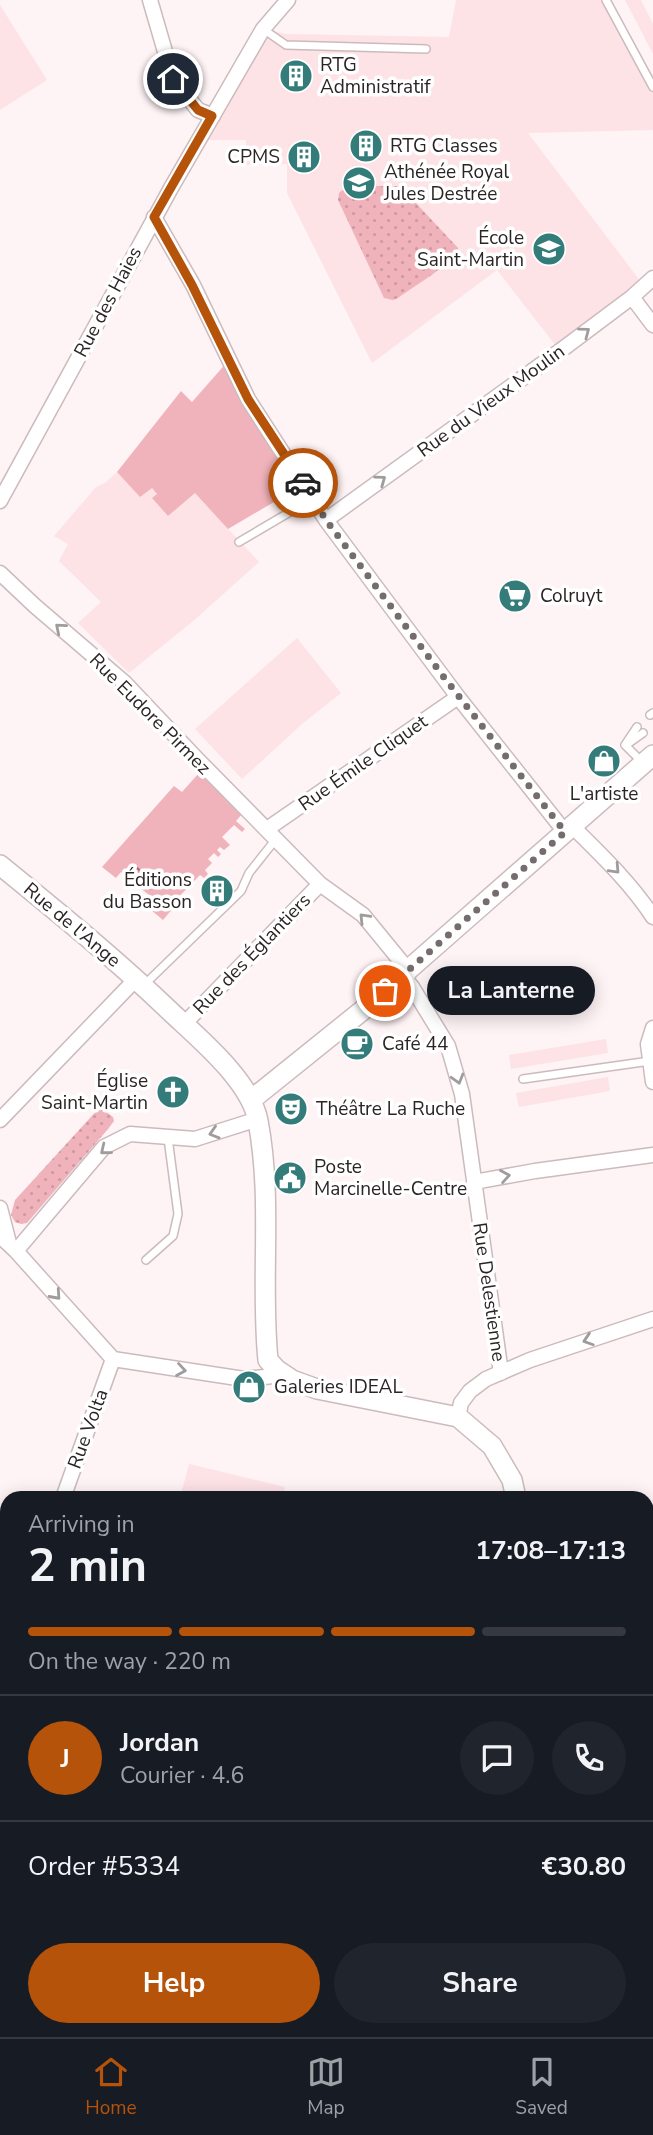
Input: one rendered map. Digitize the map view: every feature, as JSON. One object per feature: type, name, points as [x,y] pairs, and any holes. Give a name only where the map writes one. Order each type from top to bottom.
[{"type":"main road","points":[[251,1100],[406,974],[648,759]]},
{"type":"main road","name":"Rue de l'Ange","points":[[0,865],[140,982],[217,1055],[251,1100],[258,1119],[265,1185],[268,1360],[284,1375]]},
{"type":"main road","points":[[284,1375],[317,1389],[458,1416],[492,1446],[512,1480],[514,1491]]},
{"type":"street","points":[[150,0],[173,79],[198,110],[212,116]]},
{"type":"street","name":"Rue des Haies","points":[[0,501],[212,116],[263,29],[288,0]]},
{"type":"street","points":[[154,217],[192,285],[248,399],[326,520],[458,697],[568,829],[612,865],[641,898],[653,917]]},
{"type":"street","name":"Rue du Vieux Moulin","points":[[326,520],[632,297],[653,278]]},
{"type":"street","points":[[632,297],[653,326]]},
{"type":"street","name":"Rue Eudore Pirmez","points":[[0,573],[34,606],[125,683],[320,884]]},
{"type":"street","name":"Rue Émile Cliquet","points":[[272,834],[458,697]]},
{"type":"street","name":"Rue Delestienne","points":[[320,884],[363,915],[406,974],[448,1045],[462,1094],[501,1373]]},
{"type":"street","name":"Rue des Églantiers","points":[[184,1024],[320,884]]},
{"type":"street","points":[[0,1120],[140,982]]},
{"type":"street","points":[[653,1028],[648,1044],[653,1082]]},
{"type":"street","points":[[9,1244],[104,1147],[130,1134],[195,1139],[258,1119]]},
{"type":"street","points":[[474,1182],[653,1155]]},
{"type":"street","points":[[0,1208],[9,1244],[113,1359],[244,1379],[284,1375]]},
{"type":"street","points":[[458,1416],[461,1403],[470,1391],[486,1379],[653,1319]]},
{"type":"street","name":"Rue Volta","points":[[66,1491],[113,1359]]},
{"type":"lane","points":[[606,0],[653,87]]},
{"type":"lane","points":[[263,29],[286,44],[426,49]]},
{"type":"lane","points":[[239,542],[312,499]]},
{"type":"lane","points":[[640,730],[625,745],[648,759]]},
{"type":"lane","points":[[140,982],[241,891],[272,834]]},
{"type":"lane","points":[[523,1079],[650,1061]]},
{"type":"lane","points":[[146,1260],[173,1236],[178,1214],[168,1137]]},
{"type":"shaded area","name":"Athénée Royal Jules Destrée","points":[[456,0],[606,0],[653,87],[653,130],[528,133],[644,286],[560,351],[497,270],[372,363],[287,193],[287,164],[245,165],[246,140],[199,140],[263,29],[286,34],[449,37]]},
{"type":"shaded area","points":[[625,0],[641,0],[653,24],[653,54]]},
{"type":"shaded area","points":[[0,5],[47,80],[0,110]]},
{"type":"shaded area","points":[[347,186],[400,186],[458,248],[455,254],[441,268],[398,298],[384,298],[338,200],[339,193]]},
{"type":"shaded area","points":[[229,360],[303,485],[228,529],[195,493],[168,516],[152,498],[157,494],[152,488],[140,497],[117,472],[181,391],[192,402]]},
{"type":"shaded area","points":[[117,472],[140,497],[151,487],[157,494],[152,498],[195,493],[259,562],[192,622],[129,673],[78,623],[101,602],[59,561],[68,544],[54,536],[96,487]]},
{"type":"shaded area","points":[[297,638],[341,693],[302,724],[242,779],[195,729]]},
{"type":"shaded area","points":[[199,773],[242,814],[236,821],[245,829],[242,832],[234,825],[222,837],[230,845],[224,850],[220,847],[217,850],[221,854],[218,857],[214,853],[208,859],[212,863],[205,870],[208,874],[204,878],[200,875],[172,904],[174,907],[163,920],[151,910],[150,906],[155,900],[121,872],[116,878],[102,867],[174,786],[182,792]]},
{"type":"shaded area","points":[[606,1039],[608,1053],[511,1069],[509,1055]]},
{"type":"shaded area","points":[[608,1077],[610,1091],[519,1107],[516,1093]]},
{"type":"shaded area","points":[[100,1107],[113,1117],[114,1121],[27,1223],[15,1222],[11,1215],[15,1200]]},
{"type":"shaded area","points":[[189,1464],[285,1487],[284,1491],[182,1491]]},
{"type":"water","points":[[137,868],[155,883],[150,889],[131,875]]},
{"type":"way so far","points":[[303,483],[326,520],[443,676],[565,832],[385,991]]},
{"type":"place","name":"RTG Administratif","points":[[296,76]]},
{"type":"place","name":"RTG Classes","points":[[366,146]]},
{"type":"place","name":"CPMS","points":[[304,157]]},
{"type":"place","name":"Athénée Royal Jules Destrée","points":[[359,183]]},
{"type":"place","name":"École Saint-Martin","points":[[549,249]]},
{"type":"place","name":"Colruyt","points":[[515,596]]},
{"type":"place","name":"L'artiste","points":[[604,761]]},
{"type":"place","name":"Éditions du Basson","points":[[217,891]]},
{"type":"place","name":"La Lanterne","points":[[385,991]]},
{"type":"place","name":"Café 44","points":[[357,1044]]},
{"type":"place","name":"Église Saint-Martin","points":[[173,1092]]},
{"type":"place","name":"Théâtre La Ruche","points":[[291,1109]]},
{"type":"place","name":"Poste Marcinelle-Centre","points":[[290,1178]]},
{"type":"place","name":"Galeries IDEAL","points":[[249,1387]]},
{"type":"route","points":[[173,79],[198,110],[212,116],[154,217],[192,285],[248,399],[303,483]]}]
